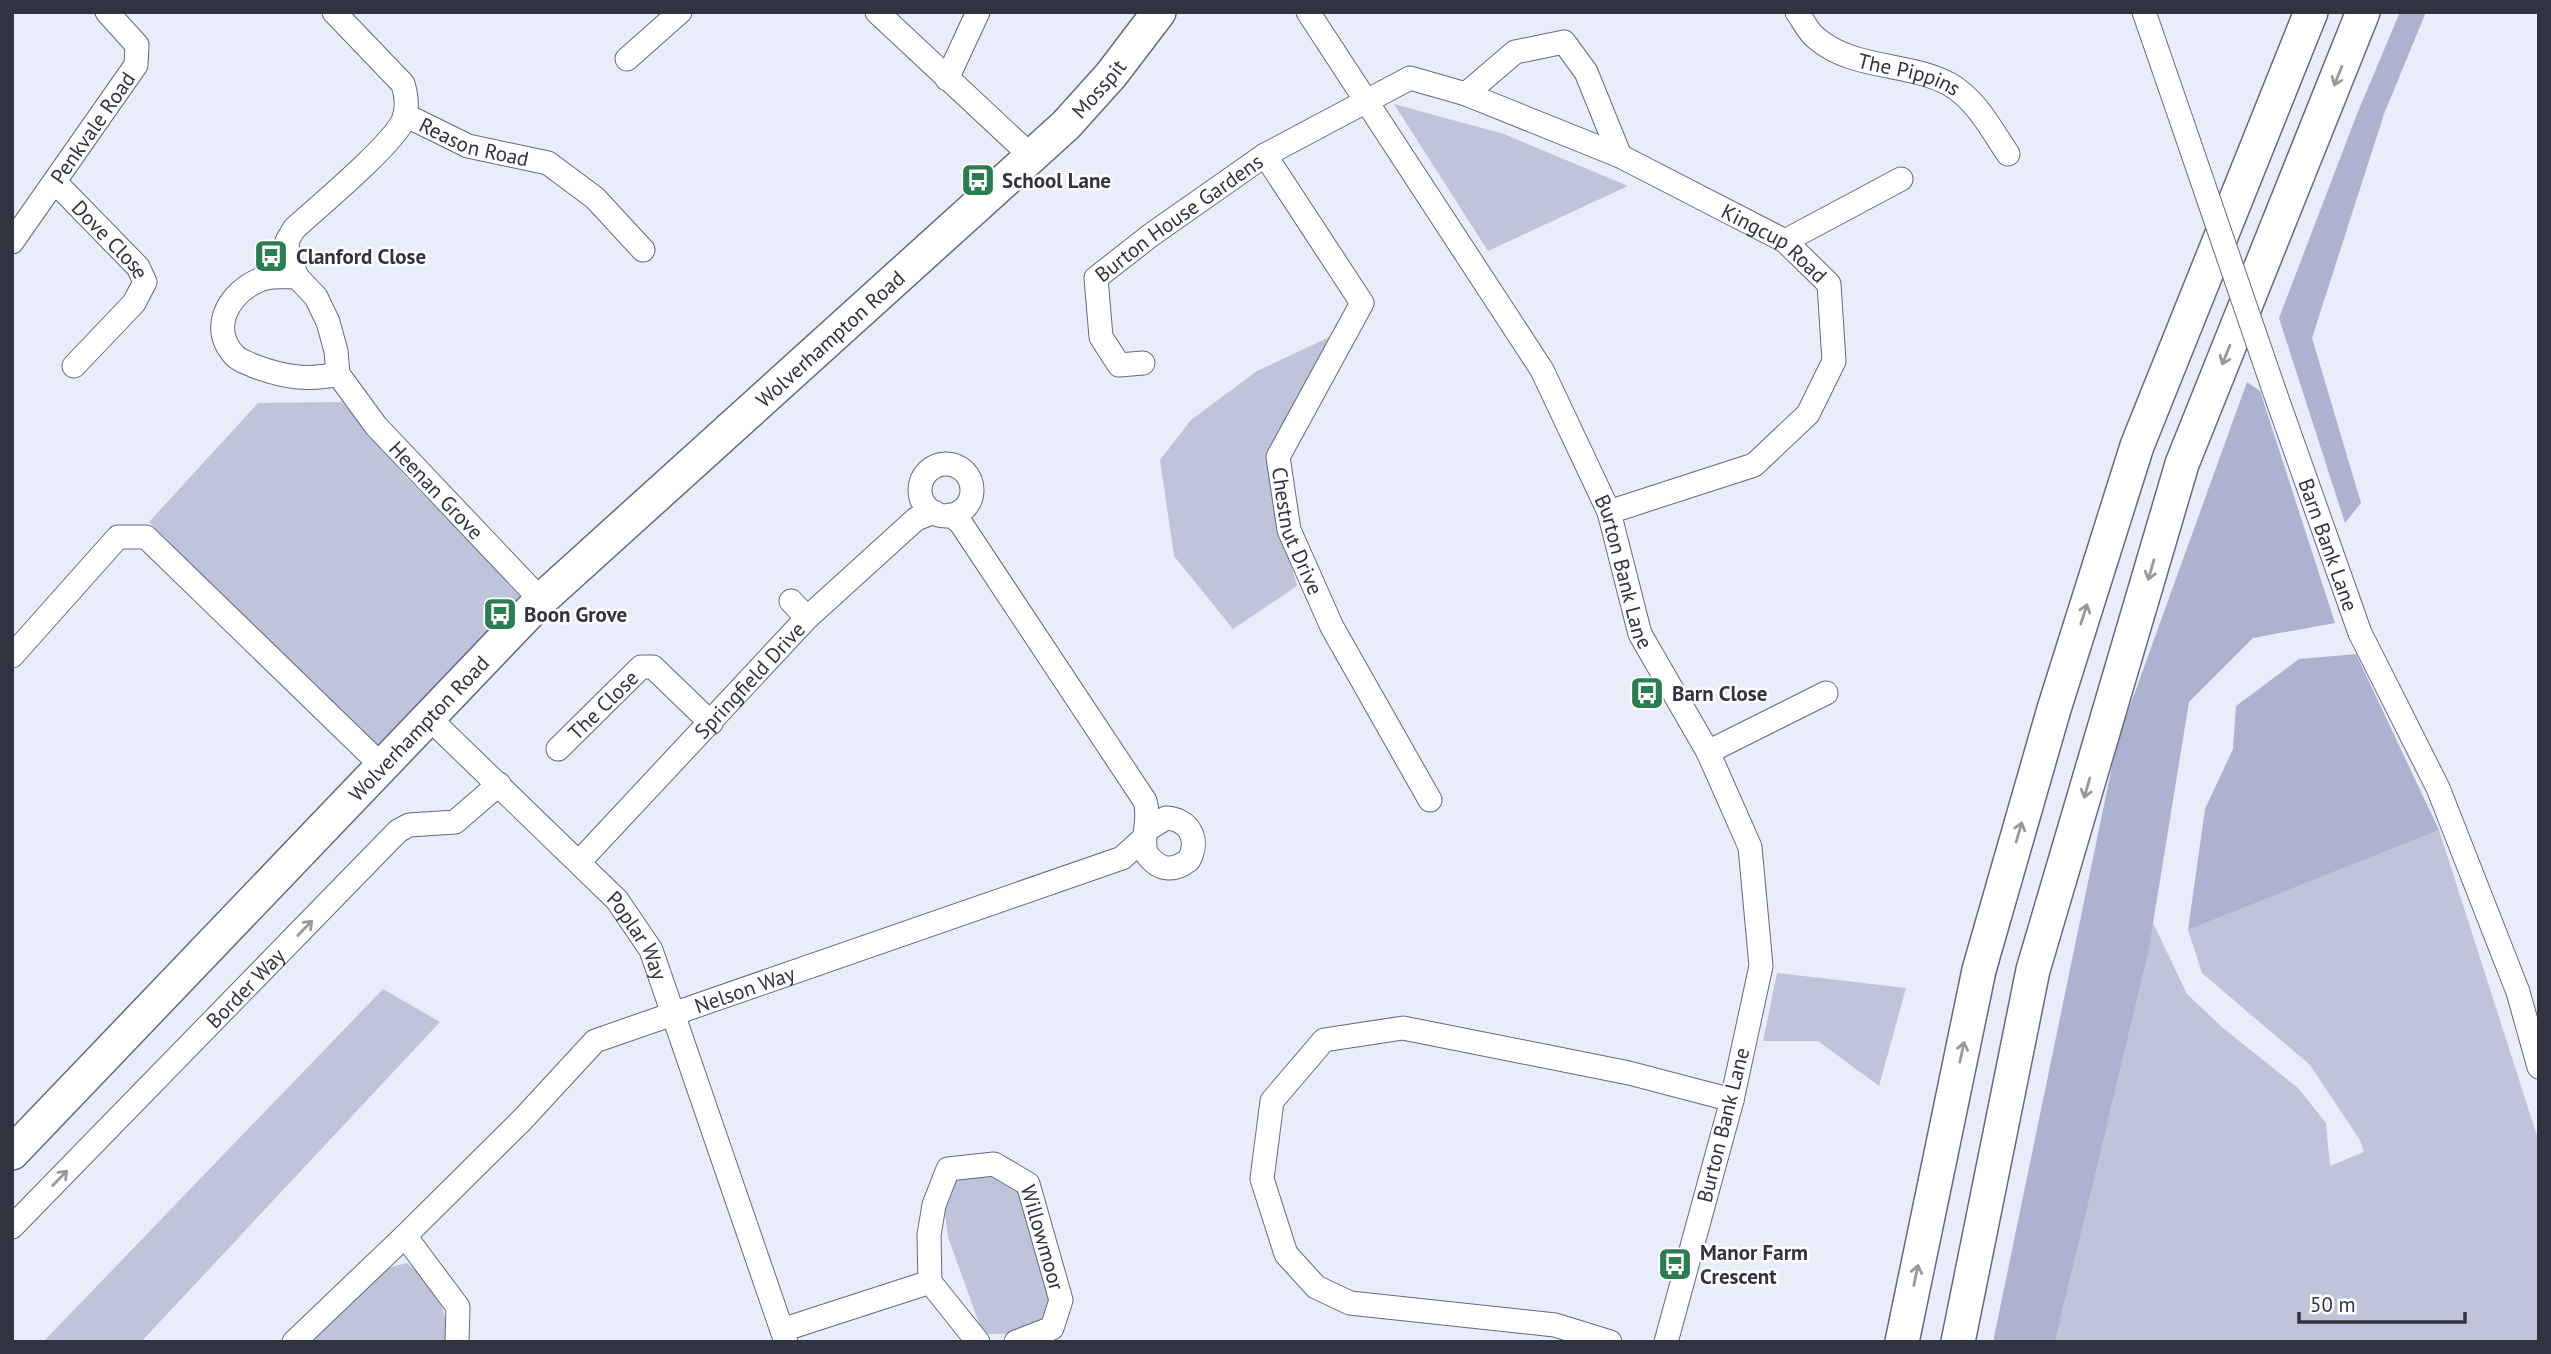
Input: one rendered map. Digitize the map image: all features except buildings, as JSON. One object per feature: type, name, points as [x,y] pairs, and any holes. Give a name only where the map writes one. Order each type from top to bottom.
[{"type":"highway","name":"Mosspit","points":[[1031,156],[1093,95],[1159,12]]},
{"type":"highway","points":[[1902,1342],[1979,970],[2054,709],[2137,446],[2311,12]]},
{"type":"highway","points":[[1958,1342],[2033,970],[2182,464],[2363,12]]},
{"type":"highway","name":"Wolverhampton Road","points":[[12,1153],[380,764],[541,600],[1031,156]]},
{"type":"street","name":"Penkvale Road","points":[[12,242],[136,65],[137,45],[107,12]]},
{"type":"street","name":"Reason Road","points":[[334,12],[403,84],[407,97],[405,115],[468,146],[548,163],[595,198],[643,250]]},
{"type":"street","points":[[627,59],[680,12]]},
{"type":"street","points":[[877,12],[1031,156]]},
{"type":"street","points":[[947,79],[978,12]]},
{"type":"street","name":"Burton Bank Lane","points":[[1308,12],[1364,102],[1542,370],[1609,512],[1640,634],[1707,752],[1750,848],[1761,966],[1732,1100],[1666,1342]]},
{"type":"street","name":"The Pippins","points":[[1797,12],[1815,38],[1837,51],[1861,60],[1923,74],[1949,84],[1970,99],[2008,153]]},
{"type":"street","name":"Barn Bank Lane","points":[[2144,12],[2360,633],[2438,788],[2518,992],[2539,1067]]},
{"type":"street","points":[[1466,94],[1515,52],[1564,42],[1586,72],[1620,156]]},
{"type":"street","name":"Kingcup Road","points":[[1364,102],[1410,78],[1466,94],[1620,156],[1785,241],[1829,284],[1834,361],[1808,414],[1754,465],[1609,512]]},
{"type":"street","name":"Burton House Gardens","points":[[1143,363],[1119,365],[1101,337],[1096,278],[1150,235],[1265,155],[1364,102]]},
{"type":"street","points":[[338,374],[315,379],[278,376],[237,358],[223,340],[223,314],[230,302],[256,281],[271,277],[298,277],[287,242],[294,229],[393,135],[405,115]]},
{"type":"street","name":"Chestnut Drive","points":[[1265,155],[1362,303],[1279,457],[1289,530],[1332,627],[1430,800]]},
{"type":"street","points":[[1785,241],[1901,179]]},
{"type":"street","name":"Dove Close","points":[[55,182],[138,267],[145,282],[134,303],[74,366]]},
{"type":"street","name":"Heenan Grove","points":[[298,277],[316,297],[328,322],[338,374],[376,426],[541,600]]},
{"type":"street","name":"Springfield Drive","points":[[580,861],[711,723],[799,609],[916,519],[942,514],[960,522],[1145,801],[1149,814],[1146,834]]},
{"type":"street","points":[[12,656],[118,537],[146,537],[380,764]]},
{"type":"street","name":"The Close","points":[[558,749],[641,667],[653,667],[711,723]]},
{"type":"street","points":[[1707,752],[1826,693]]},
{"type":"street","name":"Poplar Way","points":[[427,716],[580,861],[634,922],[651,950],[784,1336]]},
{"type":"street","name":"Border Way","points":[[12,1227],[398,831],[409,825],[455,822],[499,784]]},
{"type":"street","name":"Nelson Way","points":[[294,1342],[523,1119],[595,1041],[1122,858],[1146,834]]},
{"type":"street","points":[[1610,1342],[1555,1325],[1350,1303],[1315,1287],[1286,1254],[1262,1178],[1272,1101],[1324,1040],[1403,1028],[1615,1070],[1732,1100]]},
{"type":"street","name":"Willowmoor","points":[[930,1282],[929,1235],[934,1205],[948,1169],[995,1164],[1028,1184],[1061,1300],[1052,1328],[1016,1342]]},
{"type":"street","points":[[405,1236],[458,1307],[457,1342]]},
{"type":"street","points":[[784,1336],[930,1282],[978,1342]]},
{"type":"shaded area","points":[[2400,12],[2426,12],[2384,114],[2312,338],[2361,503],[2345,523],[2279,318],[2357,114]]},
{"type":"shaded area","points":[[1394,104],[1504,134],[1628,186],[1488,251]]},
{"type":"shaded area","points":[[1338,333],[1279,457],[1270,489],[1297,586],[1233,629],[1174,556],[1160,460],[1191,420],[1257,371]]},
{"type":"shaded area","points":[[2247,382],[2260,391],[2335,623],[2253,638],[2189,702],[2149,948],[2055,1342],[1993,1342],[2117,742]]},
{"type":"shaded area","points":[[342,402],[406,477],[524,597],[379,752],[149,522],[258,403]]},
{"type":"shaded area","points":[[2356,654],[2439,830],[2188,930],[2205,809],[2233,749],[2236,706],[2299,659]]},
{"type":"shaded area","points":[[2439,830],[2539,1142],[2539,1342],[2055,1342],[2153,923],[2187,994],[2223,1028],[2298,1088],[2326,1123],[2330,1166],[2364,1152],[2360,1140],[2310,1065],[2202,973],[2188,930]]},
{"type":"shaded area","points":[[1777,973],[1906,988],[1879,1086],[1818,1041],[1763,1041]]},
{"type":"shaded area","points":[[383,989],[440,1022],[141,1342],[43,1342]]},
{"type":"shaded area","points":[[988,1174],[1019,1186],[1061,1300],[1044,1320],[1020,1332],[983,1334],[948,1237],[943,1197],[952,1177]]},
{"type":"shaded area","points":[[407,1263],[438,1297],[445,1317],[447,1342],[312,1342],[384,1269]]},
{"type":"place","name":"School Lane","points":[[978,180]]},
{"type":"place","name":"Clanford Close","points":[[271,256]]},
{"type":"place","name":"Boon Grove","points":[[500,614]]},
{"type":"place","name":"Barn Close","points":[[1647,693]]},
{"type":"place","name":"Manor Farm Crescent","points":[[1675,1264]]}]
